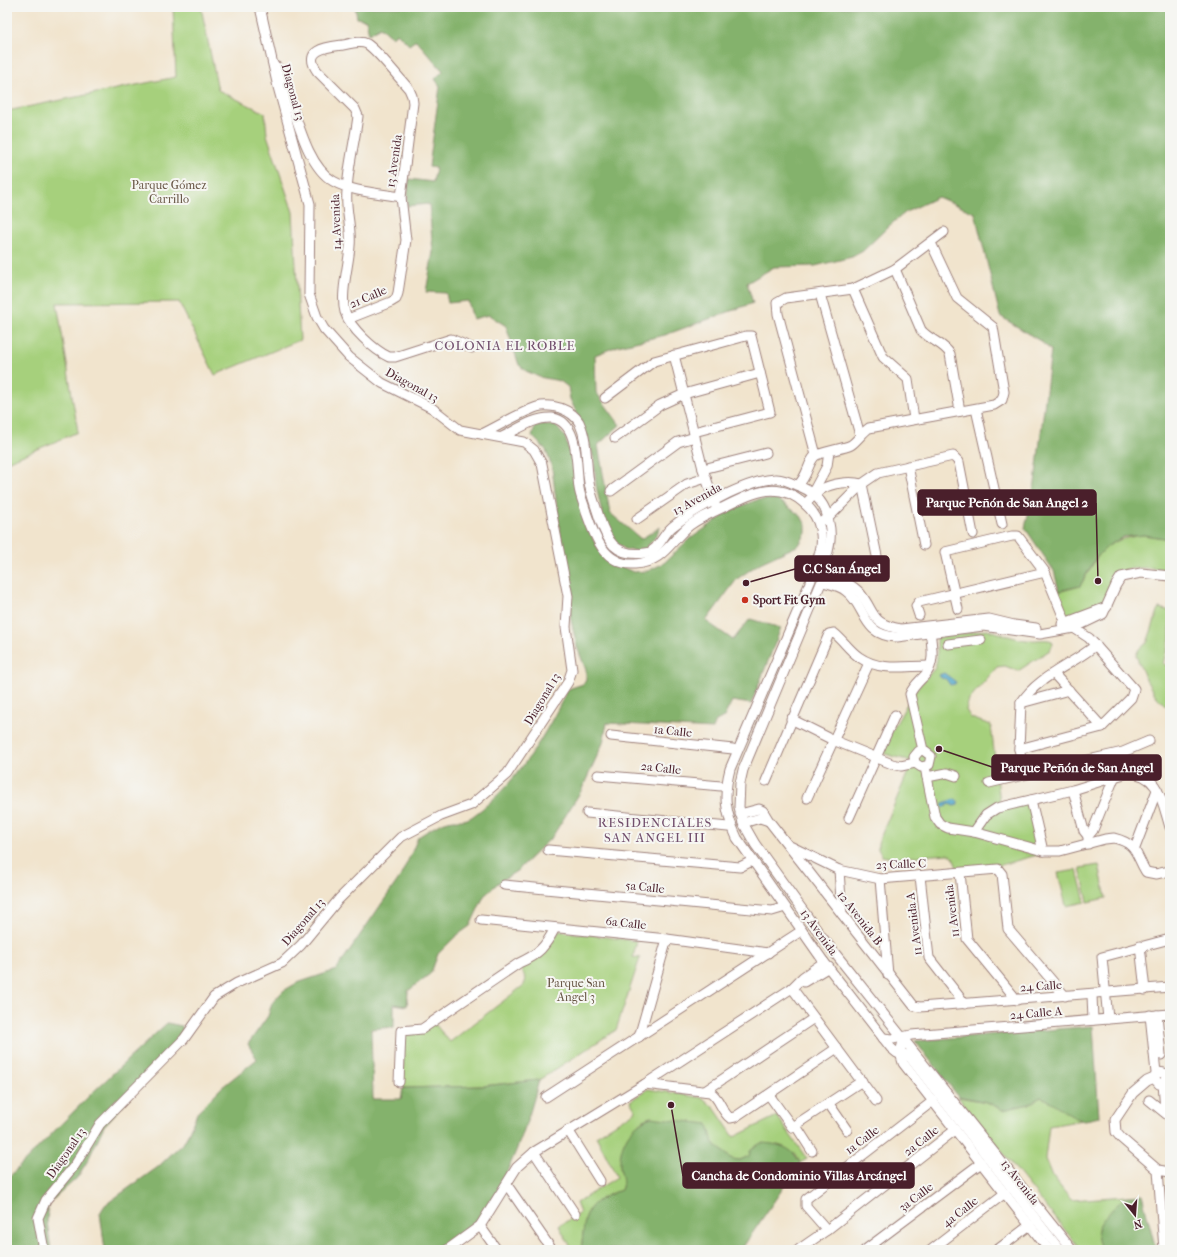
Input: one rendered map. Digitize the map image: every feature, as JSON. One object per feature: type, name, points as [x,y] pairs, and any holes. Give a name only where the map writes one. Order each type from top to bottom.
[{"type":"street","name":"Diagonal 13","points":[[44,1250],[38,1218],[46,1200],[75,1165],[100,1124],[184,1039],[214,997],[237,983],[282,963],[301,945],[339,899],[401,836],[441,816],[471,805],[507,774],[568,682],[572,670],[566,627],[568,596],[542,464],[534,450],[524,442],[460,430],[432,408],[382,383],[361,368],[338,346],[317,317],[308,294],[310,204],[260,7]]},
{"type":"street","name":"13 Avenida","points":[[313,62],[316,52],[323,48],[357,43],[368,44],[408,89],[413,98],[401,197],[406,240],[396,298]]},
{"type":"street","points":[[271,55],[278,60],[286,75],[312,148],[321,163],[323,172],[331,180],[347,187],[401,197]]},
{"type":"street","name":"14 Avenida","points":[[313,62],[317,71],[352,106],[357,114],[347,187],[351,238],[344,300],[348,319],[356,330],[389,357],[395,357],[451,339],[472,348]]},
{"type":"street","points":[[816,454],[778,314],[777,303],[786,298],[853,289],[895,269],[944,232]]},
{"type":"street","points":[[798,485],[804,479],[816,454],[829,452],[852,445],[860,435],[869,428],[960,410],[994,405],[1002,400],[1004,392],[993,327],[956,298],[931,242]]},
{"type":"street","points":[[895,269],[921,330],[926,335],[947,348],[950,354],[960,410]]},
{"type":"street","points":[[853,289],[883,357],[908,379],[914,419]]},
{"type":"street","points":[[820,294],[860,435]]},
{"type":"street","name":"21 Calle","points":[[348,319],[391,302],[396,298]]},
{"type":"street","points":[[605,398],[654,361],[746,336],[751,336],[770,412],[694,435],[678,442],[611,491]]},
{"type":"street","points":[[674,355],[704,474],[715,506]]},
{"type":"street","points":[[615,438],[660,406],[684,394],[760,373]]},
{"type":"street","name":"13 Avenida","points":[[482,434],[537,407],[552,406],[569,411],[578,421],[584,439],[590,487],[604,534],[612,545],[620,551],[647,553],[659,544],[671,528],[688,515],[715,506],[763,480],[778,479],[798,485],[814,493],[828,518],[830,528],[830,546],[821,576],[743,770],[738,797],[742,819],[755,844],[822,937],[904,1037],[1069,1249]]},
{"type":"street","points":[[976,408],[1002,524]]},
{"type":"street","name":"13 Avenida","points":[[502,437],[536,420],[552,418],[561,421],[568,428],[575,444],[579,490],[595,538],[604,552],[616,560],[633,564],[649,562],[665,552],[690,525],[715,506]]},
{"type":"street","points":[[805,504],[814,493],[826,469],[829,452]]},
{"type":"street","points":[[637,519],[704,474],[766,453]]},
{"type":"street","points":[[818,522],[828,518],[862,484],[878,473],[953,456],[957,458],[959,462],[973,534]]},
{"type":"street","points":[[908,466],[924,546]]},
{"type":"street","points":[[814,493],[822,489],[850,482],[862,484]]},
{"type":"street","points":[[862,484],[877,556]]},
{"type":"street","name":"13 Avenida","points":[[732,498],[768,490],[783,491],[796,495],[805,504],[818,522],[823,546],[821,576]]},
{"type":"street","points":[[958,609],[945,552],[1012,536],[1018,536],[1045,572],[1070,626],[1089,638],[1134,689],[1131,698],[1102,727],[1019,749]]},
{"type":"street","points":[[919,614],[917,603],[1045,572]]},
{"type":"street","points":[[821,576],[852,585],[876,618],[889,627],[930,630],[970,624],[989,619],[1014,625],[1041,628],[1070,626],[1107,607],[1116,585],[1121,578],[1141,573],[1170,576]]},
{"type":"street","name":"13 Avenida","points":[[821,576],[811,574],[811,580],[730,769],[725,787],[727,814],[737,838],[827,965],[893,1050],[908,1056],[911,1059],[1060,1250]]},
{"type":"street","points":[[970,624],[970,641]]},
{"type":"street","points":[[930,630],[933,656],[929,666],[922,669],[906,690],[905,699],[921,767],[924,767],[935,817],[940,824],[955,830],[974,832],[1043,852],[1060,851],[1088,840],[1114,838],[1123,840],[1135,848],[1146,872],[1156,874],[1170,871]]},
{"type":"street","points":[[766,781],[829,634],[834,633],[844,645],[869,663],[893,668],[929,666]]},
{"type":"street","points":[[948,644],[981,640]]},
{"type":"street","points":[[1025,774],[1019,749],[1020,703],[1038,684],[1083,656],[1096,645]]},
{"type":"street","points":[[807,798],[869,663]]},
{"type":"street","points":[[1054,674],[1102,727]]},
{"type":"street","points":[[1020,703],[1069,690]]},
{"type":"street","points":[[755,710],[746,718],[733,749],[721,786],[723,809],[728,827],[734,841],[784,906],[798,933],[810,941],[819,942],[822,937]]},
{"type":"street","points":[[849,818],[895,715]]},
{"type":"street","points":[[792,718],[834,738],[876,755],[901,761],[918,755],[931,756],[931,761],[924,767]]},
{"type":"street","name":"1a Calle","points":[[612,736],[733,749]]},
{"type":"street","points":[[989,783],[1123,752],[1149,741]]},
{"type":"street","points":[[927,777],[947,773],[956,776]]},
{"type":"street","name":"2a Calle","points":[[598,774],[721,786]]},
{"type":"street","points":[[974,832],[991,811],[1073,790],[1126,774],[1141,775],[1153,783],[1157,790],[1170,827]]},
{"type":"street","points":[[1088,840],[1114,778]]},
{"type":"street","points":[[1073,790],[1084,831],[1088,840]]},
{"type":"street","points":[[1135,848],[1157,790]]},
{"type":"street","points":[[1031,800],[1043,852]]},
{"type":"street","points":[[586,813],[728,827]]},
{"type":"street","name":"12 Avenida B","points":[[742,819],[760,818],[769,821],[888,975],[914,1006]]},
{"type":"street","name":"23 Calle C","points":[[788,844],[839,870],[880,879],[998,869],[1002,874],[1008,928],[1065,996]]},
{"type":"street","points":[[548,850],[740,867],[750,862]]},
{"type":"street","points":[[839,870],[842,914]]},
{"type":"street","name":"11 Avenida","points":[[960,873],[967,939],[1017,1000]]},
{"type":"street","name":"11 Avenida A","points":[[920,876],[929,958],[965,1004]]},
{"type":"street","points":[[880,879],[888,975]]},
{"type":"street","name":"5a Calle","points":[[504,885],[772,911],[784,906]]},
{"type":"street","points":[[784,906],[795,899]]},
{"type":"street","name":"6a Calle","points":[[480,920],[667,939],[768,953]]},
{"type":"street","points":[[399,1082],[401,1031],[422,1029],[519,963],[534,956],[543,949],[555,928]]},
{"type":"street","points":[[546,1097],[798,933]]},
{"type":"street","points":[[639,1037],[667,939]]},
{"type":"street","points":[[1108,1019],[1102,957],[1170,939]]},
{"type":"street","points":[[1140,946],[1145,990]]},
{"type":"street","points":[[448,1250],[480,1226],[517,1168],[534,1152],[645,1084],[795,986],[802,977],[827,965]]},
{"type":"street","points":[[836,975],[846,967]]},
{"type":"street","points":[[795,986],[814,1018],[876,1101]]},
{"type":"street","name":"24 Calle","points":[[914,1006],[920,1007],[965,1004],[1170,987]]},
{"type":"street","points":[[1092,994],[1093,1020]]},
{"type":"street","name":"24 Calle A","points":[[883,1038],[1170,1014]]},
{"type":"street","points":[[1153,1015],[1157,1083],[1163,1083],[1167,1114]]},
{"type":"street","points":[[705,1091],[814,1018]]},
{"type":"street","points":[[904,1037],[900,1053],[903,1063],[1049,1250]]},
{"type":"street","points":[[645,1084],[705,1091],[714,1094],[726,1116],[735,1118],[837,1048]]},
{"type":"street","points":[[1157,1075],[1147,1081],[1134,1093],[1115,1120],[1114,1125],[1116,1132],[1121,1138],[1158,1170],[1170,1172]]},
{"type":"street","points":[[769,1095],[789,1125],[792,1127],[796,1126],[862,1081]]},
{"type":"street","points":[[1149,1100],[1167,1114]]},
{"type":"street","name":"1a Calle","points":[[827,1230],[806,1206],[806,1199],[933,1101]]},
{"type":"street","points":[[829,1104],[847,1130]]},
{"type":"street","points":[[796,1126],[812,1151]]},
{"type":"street","points":[[568,1130],[600,1180]]},
{"type":"street","name":"2a Calle","points":[[804,1249],[955,1130]]},
{"type":"street","points":[[534,1152],[575,1214]]},
{"type":"street","name":"3a Calle","points":[[866,1250],[981,1163]]},
{"type":"street","points":[[1158,1170],[1164,1249]]},
{"type":"street","points":[[507,1185],[552,1250]]},
{"type":"street","name":"4a Calle","points":[[931,1250],[1005,1193]]},
{"type":"street","points":[[997,1250],[1030,1225]]},
{"type":"street","points":[[480,1226],[497,1250]]},
{"type":"green space","name":"Parque Gómez Carrillo","points":[[173,7],[201,7],[218,90],[265,113],[267,135],[293,212],[300,340],[215,375],[179,302],[57,303],[78,432],[7,462],[7,111],[176,77]]},
{"type":"green space","points":[[355,7],[638,7],[636,15],[661,7],[1170,7],[1170,539],[1144,535],[1123,537],[1108,546],[1095,559],[1080,586],[1059,591],[1054,571],[1025,528],[1035,483],[1051,350],[1040,341],[1000,316],[975,213],[938,197],[906,212],[863,251],[852,257],[815,266],[774,267],[747,283],[753,303],[665,335],[618,346],[595,355],[596,392],[620,425],[598,445],[610,513],[641,539],[660,527],[656,536],[644,551],[626,550],[613,540],[605,528],[596,485],[594,459],[587,435],[570,399],[568,387],[560,381],[539,377],[526,371],[519,365],[506,326],[489,315],[473,319],[468,301],[448,303],[446,293],[426,292],[433,252],[429,204],[407,206],[409,179],[433,182],[436,168],[429,167],[440,86],[435,79],[443,71],[416,40],[409,45],[397,33],[392,37],[380,27],[369,34],[366,20],[357,18]]},
{"type":"green space","points":[[543,424],[556,426],[565,437],[593,539],[601,553],[616,564],[633,572],[648,571],[664,563],[687,541],[733,509],[757,500],[777,499],[801,516],[806,525],[806,533],[799,545],[760,563],[737,579],[706,621],[733,640],[750,619],[781,628],[751,704],[732,701],[724,717],[716,721],[713,729],[607,723],[603,743],[581,791],[552,837],[518,870],[498,883],[484,896],[470,926],[456,936],[438,954],[431,973],[408,991],[407,1006],[394,1004],[394,1027],[371,1029],[373,1099],[401,1099],[403,1088],[482,1086],[539,1080],[521,1137],[510,1165],[491,1204],[483,1216],[467,1230],[456,1238],[433,1250],[105,1250],[100,1213],[105,1205],[158,1167],[185,1141],[198,1111],[221,1088],[257,1059],[248,1044],[268,1016],[272,1003],[283,991],[297,983],[336,970],[400,877],[418,837],[444,822],[468,819],[489,803],[516,774],[528,758],[550,724],[568,689],[583,684],[586,679],[586,670],[577,647],[571,620],[552,468],[546,450],[532,436],[535,426]]},
{"type":"green space","points":[[1144,535],[1170,539],[1170,570],[1135,568],[1122,571],[1117,574],[1112,581],[1103,606],[1068,621],[1058,592],[1080,586],[1092,565],[1103,550],[1110,545],[1119,540]]},
{"type":"green space","points":[[1159,608],[1170,611],[1170,638],[1163,664],[1170,666],[1170,708],[1153,692],[1136,655],[1139,649],[1147,643]]},
{"type":"green space","points":[[986,630],[1022,639],[1050,640],[1053,644],[1050,650],[1018,671],[1005,666],[997,667],[969,699],[966,710],[971,718],[991,725],[1000,803],[1028,800],[1041,854],[997,866],[957,868],[953,857],[949,854],[892,858],[882,856],[878,849],[878,843],[910,767],[911,761],[885,754],[883,750],[886,742],[913,693],[935,668],[937,659],[937,638]]},
{"type":"green space","points":[[1099,865],[1106,898],[1088,902],[1080,868]]},
{"type":"green space","points":[[1077,870],[1085,902],[1066,906],[1058,873]]},
{"type":"green space","name":"Parque San Angel 3","points":[[559,931],[637,941],[633,957],[640,958],[616,1030],[539,1080],[482,1086],[403,1088],[404,1034],[434,1023],[450,1042],[524,985],[526,979],[520,967],[540,956]]},
{"type":"green space","points":[[167,1023],[182,1026],[184,1038],[104,1126],[88,1160],[77,1178],[48,1204],[47,1222],[51,1250],[7,1250],[7,1179],[92,1093]]},
{"type":"green space","points":[[1093,1026],[1099,1117],[1085,1120],[1072,1116],[1052,1102],[1041,1097],[1029,1104],[1003,1110],[987,1102],[958,1096],[915,1041]]},
{"type":"green space","points":[[648,1089],[703,1098],[715,1109],[734,1137],[777,1116],[807,1159],[800,1163],[796,1154],[749,1156],[740,1160],[732,1159],[713,1143],[710,1135],[651,1117],[642,1121],[634,1128],[620,1167],[624,1182],[621,1190],[608,1195],[593,1205],[588,1211],[586,1218],[581,1250],[570,1250],[572,1249],[559,1226],[580,1213],[576,1203],[617,1177],[596,1136],[636,1111],[630,1101]]},
{"type":"green space","points":[[958,1097],[987,1102],[1003,1110],[1029,1104],[1041,1097],[1083,1120],[1049,1126],[1045,1159],[1052,1176],[1071,1200],[1126,1196],[1098,1227],[1102,1250],[1081,1250]]},
{"type":"green space","points":[[651,1117],[708,1124],[713,1143],[732,1159],[740,1160],[749,1156],[751,1149],[761,1143],[779,1145],[789,1149],[797,1157],[800,1163],[743,1247],[743,1250],[581,1250],[588,1211],[599,1200],[621,1190],[623,1181],[620,1158],[621,1150],[627,1136],[637,1125]]},
{"type":"green space","points":[[1142,1195],[1156,1250],[1102,1250],[1097,1234],[1102,1220],[1126,1196]]},
{"type":"water","points":[[944,673],[956,682],[955,684],[950,685],[946,679],[941,678],[939,675]]},
{"type":"water","points":[[955,799],[958,801],[958,805],[954,806],[949,804],[945,807],[942,806],[943,803]]},
{"type":"place","name":"Parque Peñón de San Angel 2","points":[[1098,581]]},
{"type":"place","name":"C.C San Ángel","points":[[746,583]]},
{"type":"place","name":"Sport Fit Gym","points":[[745,600]]},
{"type":"place","name":"Parque Peñón de San Angel","points":[[939,749]]},
{"type":"place","name":"Cancha de Condominio Villas Arcángel","points":[[671,1105]]},
{"type":"district","name":"COLONIA EL ROBLE","points":[[505,345]]},
{"type":"district","name":"RESIDENCIALES SAN ANGEL III","points":[[655,830]]}]
